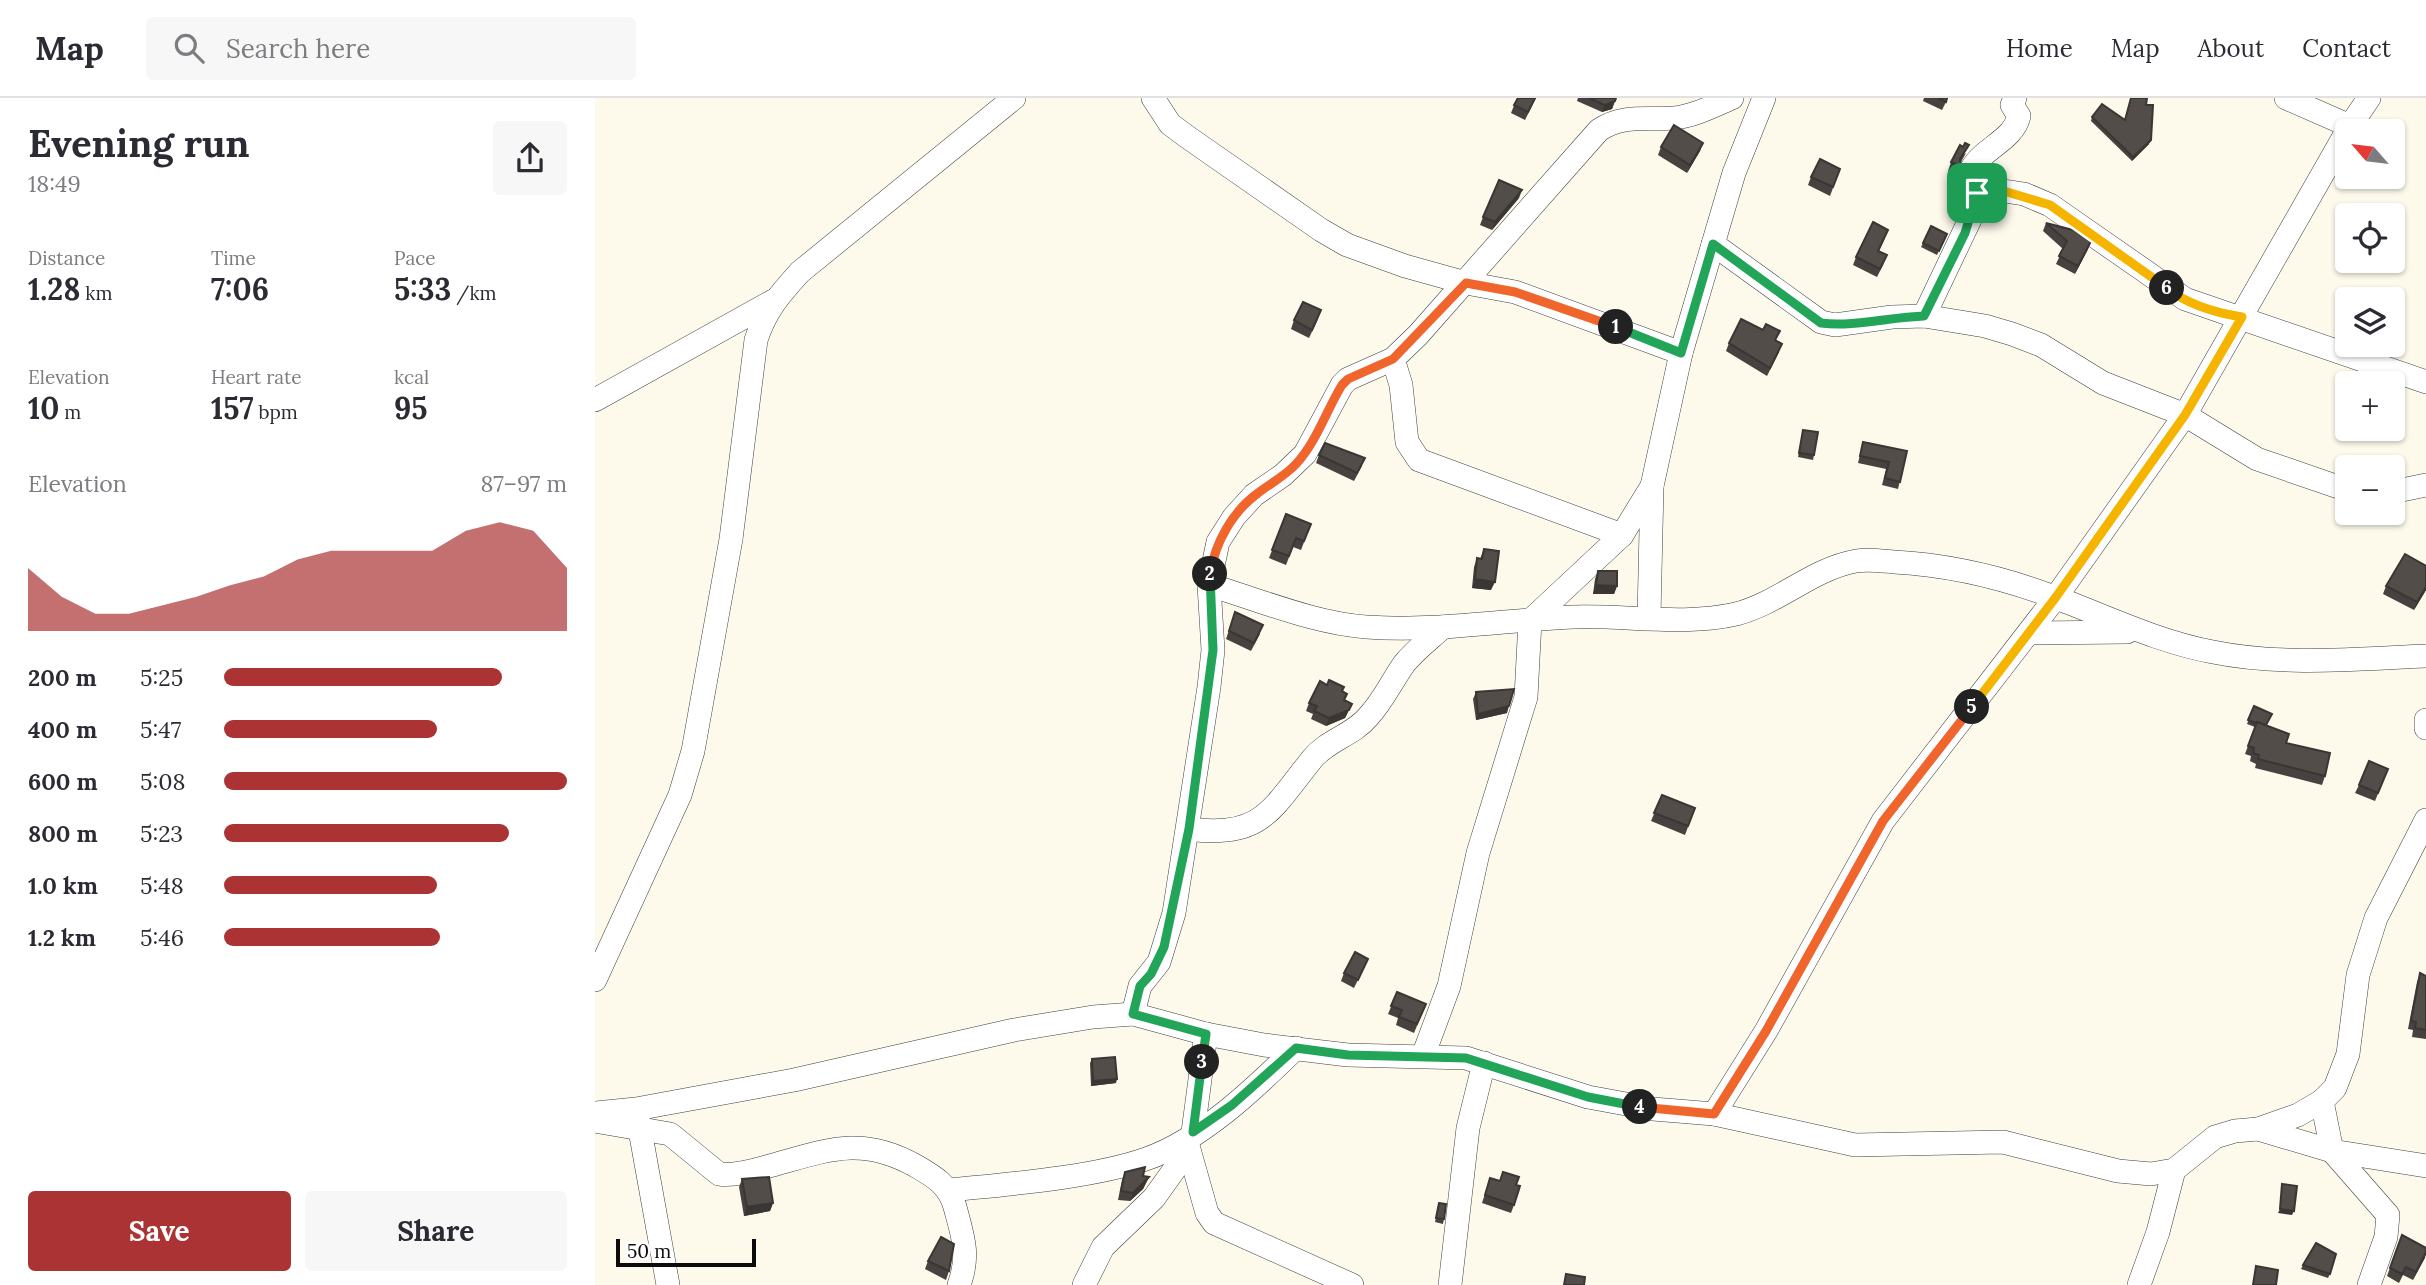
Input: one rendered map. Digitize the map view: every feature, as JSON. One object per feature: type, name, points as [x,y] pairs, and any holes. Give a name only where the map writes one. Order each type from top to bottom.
[{"type":"street","points":[[595,980],[680,795],[693,751],[731,539],[755,340],[773,301],[800,271],[1014,98]]},
{"type":"street","points":[[1153,98],[1160,112],[1178,130],[1321,230],[1374,256],[1466,283],[1538,299],[1681,353]]},
{"type":"street","points":[[1133,1014],[1140,986],[1151,974],[1164,947],[1189,829],[1213,650],[1209,585],[1219,542],[1234,517],[1254,495],[1300,460],[1316,437],[1342,385],[1348,379],[1393,359],[1466,283],[1525,210],[1599,130],[1623,118],[1675,118],[1696,113],[1732,98]]},
{"type":"street","points":[[1649,617],[1652,486],[1681,353],[1734,173],[1764,98]]},
{"type":"street","points":[[1924,316],[1965,233],[1977,193],[1971,170],[1978,157],[2018,122],[2019,116],[2012,105],[2015,98]]},
{"type":"street","points":[[2286,98],[2335,119]]},
{"type":"street","points":[[2355,119],[2369,98]]},
{"type":"street","points":[[1714,1114],[1766,1031],[1883,821],[2056,597],[2185,415],[2335,153]]},
{"type":"street","points":[[1977,193],[2004,191],[2050,205],[2174,293],[2221,314],[2242,317],[2426,382]]},
{"type":"street","points":[[1713,244],[1821,323],[1835,325],[1892,317],[1924,316],[1985,326],[2012,334],[2041,345],[2103,383],[2185,415],[2257,459],[2335,486]]},
{"type":"street","points":[[595,400],[773,301]]},
{"type":"street","points":[[1393,359],[1401,385],[1407,442],[1419,460],[1622,535]]},
{"type":"street","points":[[2405,489],[2426,485]]},
{"type":"street","points":[[1423,1056],[1449,986],[1478,853],[1526,697],[1530,621],[1622,535],[1652,486]]},
{"type":"street","points":[[1209,585],[1317,618],[1365,627],[1443,627],[1572,617],[1735,614],[1765,604],[1823,572],[1858,561],[1939,566],[2056,597],[2138,631],[2214,653],[2290,659],[2426,656]]},
{"type":"street","points":[[1189,829],[1227,833],[1244,828],[1281,801],[1324,747],[1356,729],[1369,717],[1406,661],[1443,627]]},
{"type":"street","points":[[2029,633],[2138,631]]},
{"type":"street","points":[[2426,720],[2426,728]]},
{"type":"street","points":[[595,1121],[639,1120],[794,1080],[1014,1030],[1093,1017],[1133,1014],[1206,1034],[1296,1048],[1348,1055],[1423,1056],[1484,1063],[1588,1097],[1653,1109],[1714,1114],[1855,1146],[2003,1142],[2117,1171],[2151,1174],[2174,1170],[2215,1137],[2235,1130],[2258,1129],[2298,1115],[2322,1101],[2335,1088],[2343,1072],[2358,975],[2376,918],[2426,820]]},
{"type":"street","points":[[1206,1034],[1190,1139],[1207,1213],[1214,1223],[1352,1285]]},
{"type":"street","points":[[950,1190],[1113,1167],[1146,1159],[1190,1139],[1296,1048]]},
{"type":"street","points":[[1450,1285],[1468,1128],[1484,1063]]},
{"type":"street","points":[[2322,1101],[2332,1151],[2388,1215],[2386,1237],[2369,1285]]},
{"type":"street","points":[[595,1113],[639,1120],[670,1134],[719,1174],[761,1169],[850,1146],[873,1147],[909,1162],[950,1190],[965,1243],[967,1264],[959,1285]]},
{"type":"street","points":[[639,1120],[668,1285]]},
{"type":"street","points":[[2258,1129],[2332,1151],[2426,1166]]},
{"type":"street","points":[[1084,1285],[1103,1247],[1154,1198],[1190,1139]]},
{"type":"street","points":[[2139,1285],[2158,1232],[2174,1170]]},
{"type":"building","points":[[1518,98],[1535,98],[1528,112],[1514,105]]},
{"type":"building","points":[[1589,98],[1616,98],[1605,105]]},
{"type":"building","points":[[2131,98],[2147,98],[2146,105],[2153,105],[2151,140],[2133,157],[2092,117],[2102,104],[2125,120]]},
{"type":"building","points":[[1674,125],[1703,143],[1690,165],[1661,147]]},
{"type":"building","points":[[1965,143],[1969,145],[1960,159],[1961,167],[1951,162],[1960,145],[1963,147]]},
{"type":"building","points":[[1820,159],[1840,169],[1833,187],[1811,177]]},
{"type":"building","points":[[1499,180],[1522,190],[1495,222],[1483,217]]},
{"type":"building","points":[[1873,222],[1888,230],[1878,251],[1887,255],[1880,269],[1856,257]]},
{"type":"building","points":[[2046,223],[2073,230],[2091,241],[2078,266],[2059,256],[2067,241]]},
{"type":"building","points":[[1931,226],[1947,234],[1939,251],[1923,243]]},
{"type":"building","points":[[1303,302],[1321,310],[1312,330],[1294,320]]},
{"type":"building","points":[[1741,319],[1763,330],[1766,324],[1780,331],[1775,340],[1782,344],[1770,368],[1729,343]]},
{"type":"building","points":[[1803,430],[1818,432],[1814,455],[1799,453]]},
{"type":"building","points":[[1863,442],[1907,451],[1900,482],[1885,478],[1889,462],[1860,456]]},
{"type":"building","points":[[1325,443],[1365,458],[1357,473],[1319,455]]},
{"type":"building","points":[[1286,514],[1311,524],[1304,541],[1296,538],[1289,556],[1272,550]]},
{"type":"building","points":[[1484,549],[1499,551],[1495,582],[1475,579],[1477,558],[1482,559]]},
{"type":"building","points":[[2405,554],[2426,566],[2426,587],[2417,602],[2386,586]]},
{"type":"building","points":[[1598,571],[1617,571],[1617,586],[1596,585]]},
{"type":"building","points":[[1235,612],[1263,625],[1254,643],[1229,631]]},
{"type":"building","points":[[1329,680],[1344,687],[1342,691],[1347,694],[1344,700],[1352,704],[1349,710],[1329,718],[1314,711],[1317,706],[1309,703],[1320,681],[1327,685]]},
{"type":"building","points":[[1514,689],[1509,706],[1478,714],[1476,692]]},
{"type":"building","points":[[2254,706],[2272,714],[2266,725],[2248,720]]},
{"type":"building","points":[[2257,722],[2289,734],[2286,743],[2330,753],[2325,776],[2258,759],[2259,755],[2253,753],[2254,748],[2248,746]]},
{"type":"building","points":[[2369,761],[2388,769],[2378,793],[2359,785]]},
{"type":"building","points":[[1662,795],[1695,808],[1688,826],[1654,813]]},
{"type":"building","points":[[1355,952],[1368,959],[1358,980],[1344,973]]},
{"type":"building","points":[[2420,973],[2426,976],[2426,1030],[2415,1028],[2416,1022],[2411,1021]]},
{"type":"building","points":[[1397,992],[1426,1004],[1417,1024],[1399,1017],[1402,1010],[1391,1006]]},
{"type":"building","points":[[1115,1057],[1117,1079],[1093,1081],[1092,1059]]},
{"type":"building","points":[[1145,1167],[1143,1176],[1149,1177],[1133,1193],[1121,1191],[1125,1172]]},
{"type":"building","points":[[1503,1172],[1519,1177],[1516,1185],[1520,1186],[1514,1205],[1485,1195],[1490,1178],[1500,1181]]},
{"type":"building","points":[[769,1177],[773,1203],[747,1207],[742,1179]]},
{"type":"building","points":[[2282,1184],[2297,1186],[2294,1211],[2280,1209]]},
{"type":"building","points":[[1439,1203],[1446,1204],[1444,1219],[1436,1218]]},
{"type":"building","points":[[2402,1235],[2426,1248],[2416,1272],[2406,1267],[2402,1274],[2390,1268]]},
{"type":"building","points":[[941,1237],[954,1244],[949,1271],[928,1261]]},
{"type":"building","points":[[2316,1243],[2336,1254],[2330,1274],[2303,1265]]},
{"type":"building","points":[[2256,1266],[2278,1270],[2276,1285],[2253,1285]]},
{"type":"building","points":[[1566,1274],[1585,1277],[1584,1285],[1564,1285]]},
{"type":"route","points":[[2004,191],[2024,194],[2050,205],[2080,223],[2174,293],[2221,314],[2242,317],[2185,415],[2056,597],[1883,821],[1766,1031],[1714,1114],[1653,1109],[1588,1097],[1466,1058],[1348,1055],[1296,1048],[1232,1105],[1193,1132],[1206,1034],[1133,1014],[1140,986],[1159,962],[1164,947],[1174,913],[1189,829],[1213,650],[1209,585],[1212,562],[1219,542],[1234,517],[1254,495],[1295,466],[1305,453],[1342,385],[1348,379],[1393,359],[1466,283],[1515,292],[1562,307],[1681,353],[1713,244],[1805,314],[1821,323],[1835,325],[1892,317],[1924,316],[1965,233],[1974,211],[1977,193],[2004,191]]}]
